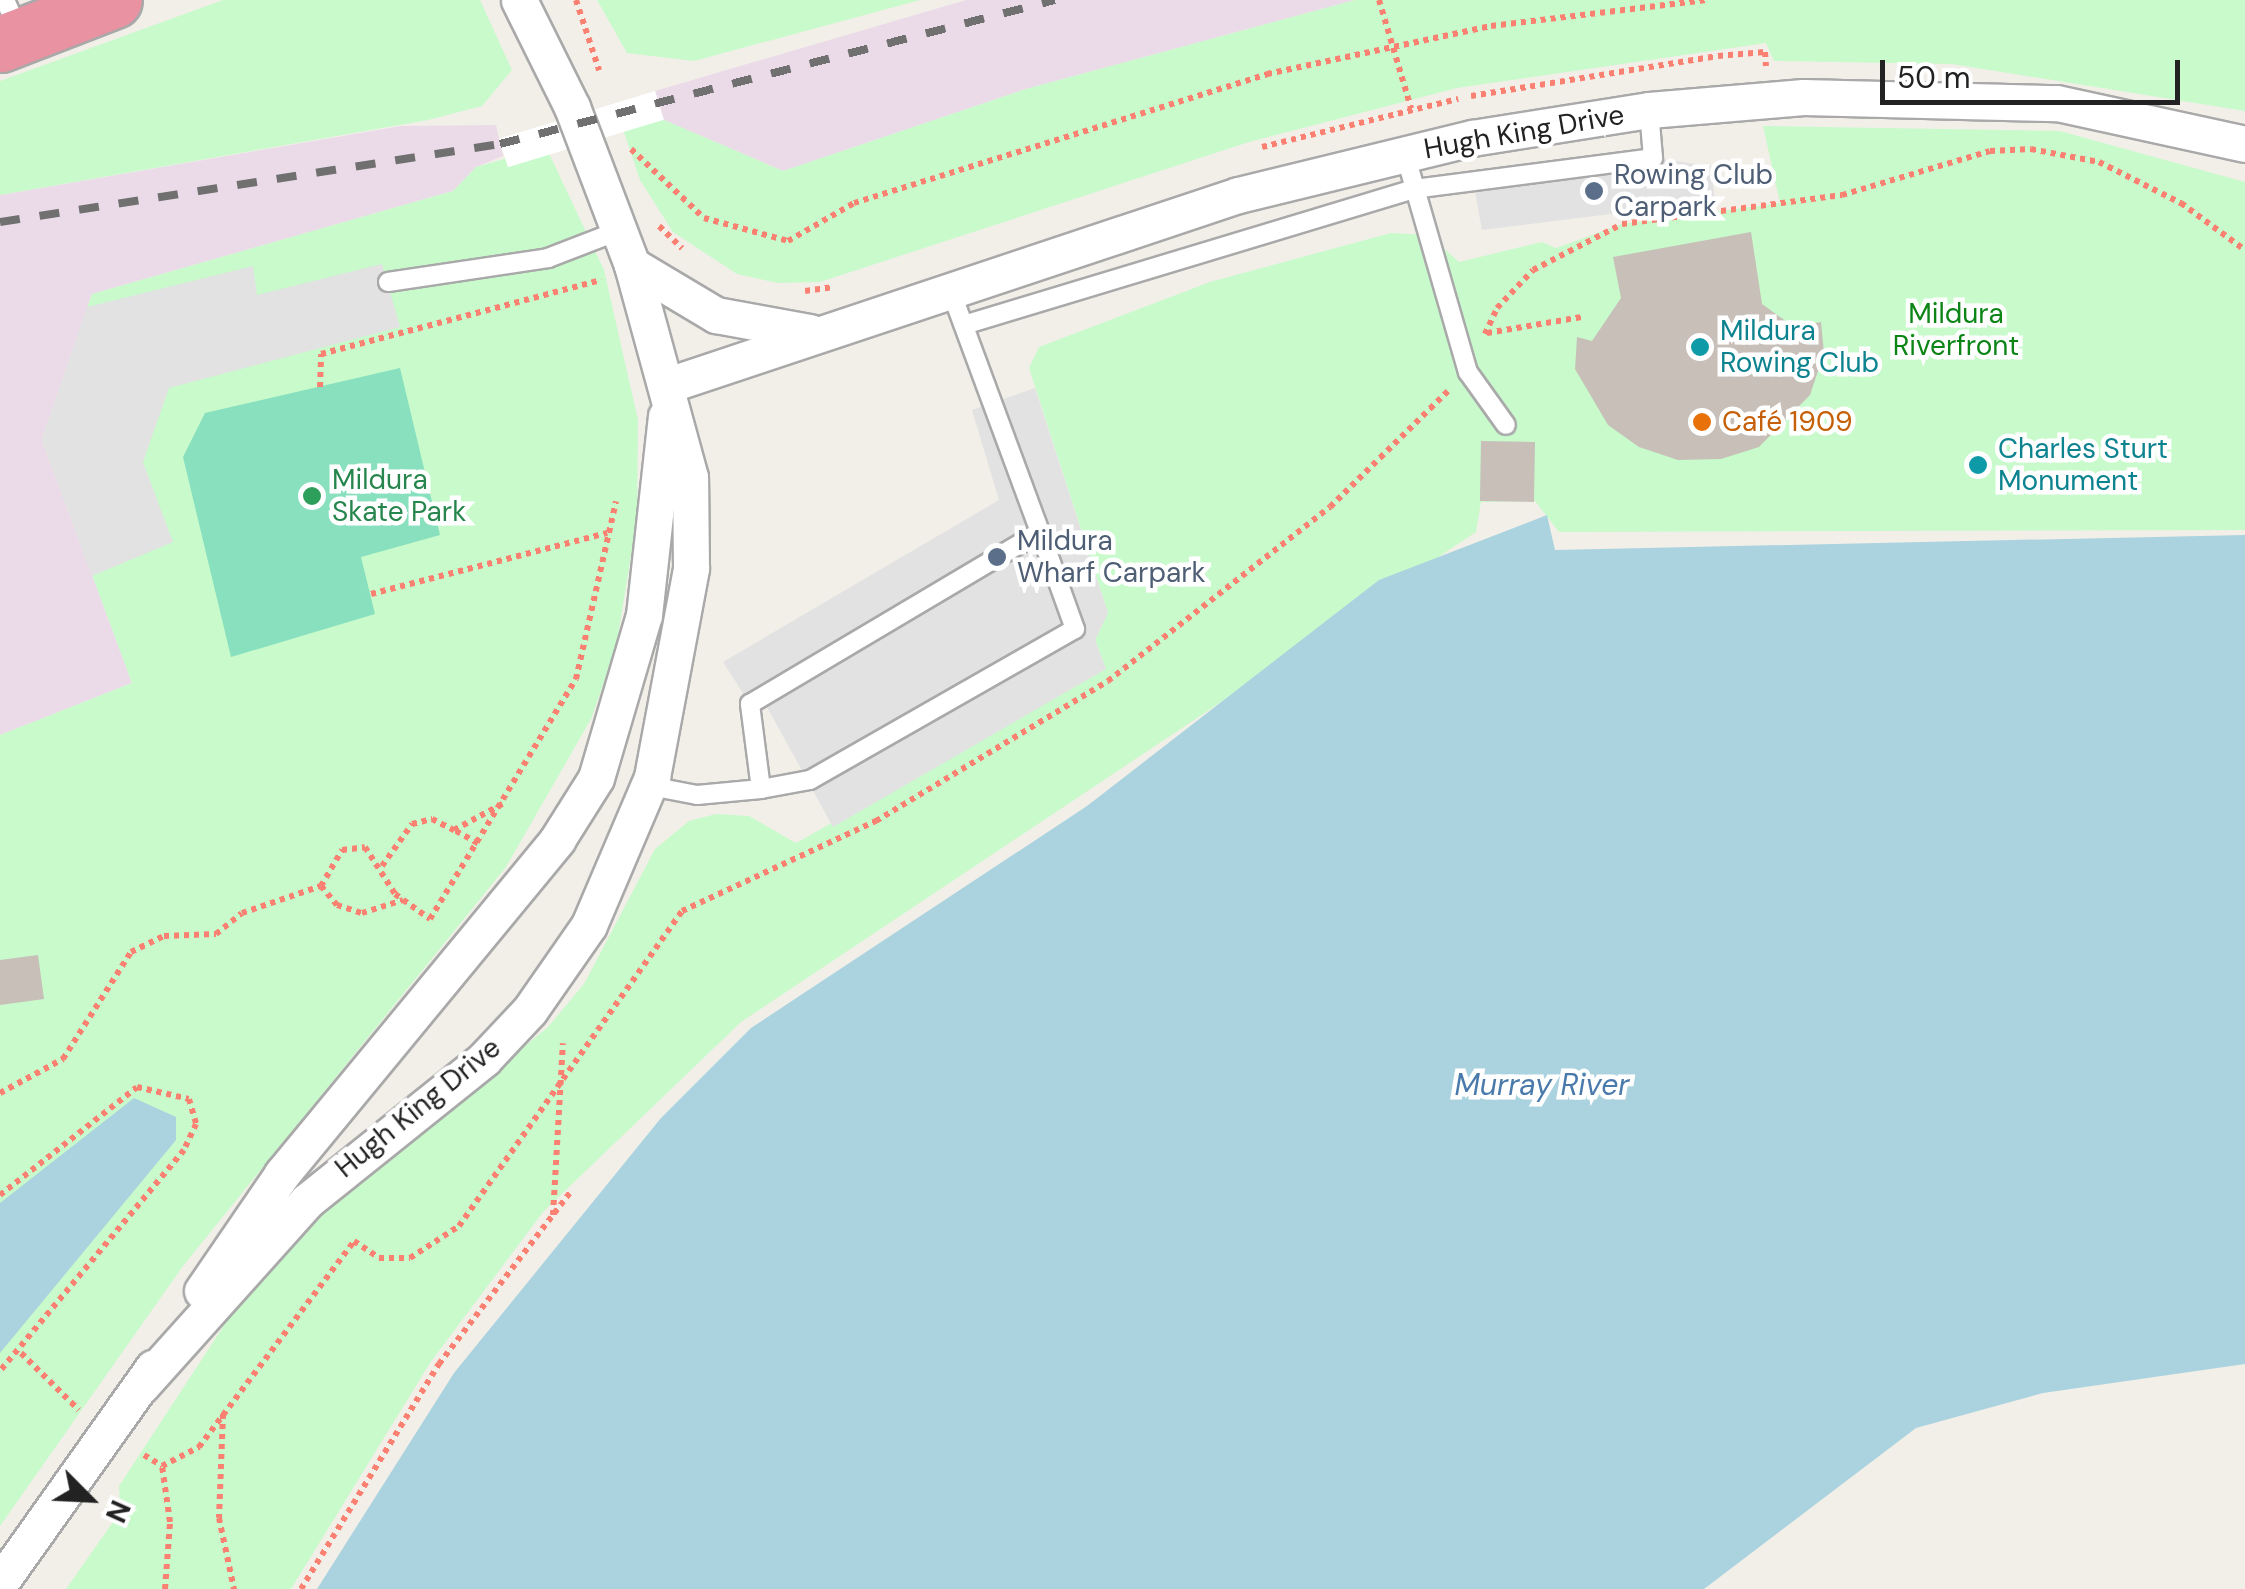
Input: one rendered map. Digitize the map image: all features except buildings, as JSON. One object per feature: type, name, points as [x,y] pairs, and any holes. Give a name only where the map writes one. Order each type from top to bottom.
[{"type":"highway","points":[[9,26],[114,0]]},
{"type":"street","name":"Hugh King Drive","points":[[519,0],[572,106]]},
{"type":"street","name":"Hugh King Drive","points":[[142,1385],[307,1201],[484,1059],[530,1010],[589,924],[650,786],[659,751],[695,513],[668,385],[604,238],[546,0]]},
{"type":"street","name":"Hugh King Drive","points":[[668,385],[1238,195],[1405,154],[1648,110],[1766,98],[2057,103],[2245,144]]},
{"type":"street","name":"Hugh King Drive","points":[[617,272],[716,315],[824,333]]},
{"type":"street","name":"Hugh King Drive","points":[[0,1583],[142,1385],[282,1174],[574,818],[613,736],[654,562],[668,385]]},
{"type":"street","points":[[613,736],[659,751]]},
{"type":"lane","points":[[967,324],[1414,189],[1653,158],[1648,110]]},
{"type":"lane","points":[[1405,154],[1468,372],[1506,425]]},
{"type":"lane","points":[[388,282],[548,258],[604,238]]},
{"type":"lane","points":[[650,786],[698,795],[761,790],[810,780],[1075,629],[967,324],[950,289]]},
{"type":"lane","points":[[761,790],[750,704],[1040,532]]},
{"type":"path","points":[[576,0],[604,84]]},
{"type":"path","points":[[1379,0],[1411,108]]},
{"type":"path","points":[[631,166],[622,136],[680,203],[731,230],[788,241],[854,202],[992,157],[1393,45],[1706,0]]},
{"type":"path","points":[[1250,150],[1411,108],[1765,52],[1766,98]]},
{"type":"path","points":[[162,1466],[192,1454],[354,1242],[378,1258],[410,1258],[460,1226],[564,1086],[682,911],[876,821],[1108,681],[1330,507],[1468,372],[1497,308],[1534,270],[1622,224],[1842,195],[1990,151],[2031,148],[2098,162],[2181,202],[2245,250]]},
{"type":"path","points":[[656,221],[694,258]]},
{"type":"path","points":[[604,238],[617,272],[608,296]]},
{"type":"path","points":[[320,386],[321,354],[617,272]]},
{"type":"path","points":[[785,290],[841,286]]},
{"type":"path","points":[[1486,334],[1582,317]]},
{"type":"path","points":[[0,1093],[62,1060],[130,952],[164,936],[216,934],[242,913],[320,886],[342,850],[365,847],[403,900],[430,919],[506,802],[588,650],[607,533],[620,486]]},
{"type":"path","points":[[371,594],[607,533]]},
{"type":"path","points":[[454,830],[506,802]]},
{"type":"path","points":[[382,866],[412,824],[432,820],[479,844]]},
{"type":"path","points":[[320,886],[337,905],[362,913],[403,900]]},
{"type":"path","points":[[553,1215],[564,1086],[563,1043]]},
{"type":"path","points":[[0,1195],[137,1087],[189,1100],[196,1124],[184,1150],[22,1353],[0,1371]]},
{"type":"path","points":[[301,1589],[439,1364],[572,1190]]},
{"type":"path","points":[[22,1353],[79,1410]]},
{"type":"path","points":[[223,1412],[219,1518],[234,1589]]},
{"type":"path","points":[[144,1454],[162,1466],[170,1522],[165,1589]]},
{"type":"shaded area","points":[[966,0],[1355,0],[1026,89],[783,171],[664,120],[655,91]]},
{"type":"shaded area","points":[[496,125],[503,156],[476,167],[453,191],[92,294],[42,440],[132,683],[0,735],[0,195],[401,126]]},
{"type":"shaded area","name":"Rowing Club Carpark","points":[[1653,158],[1711,166],[1715,201],[1482,230],[1473,181]]},
{"type":"shaded area","points":[[382,264],[400,327],[169,388],[143,462],[173,542],[92,576],[42,440],[87,307],[253,266],[257,295]]},
{"type":"shaded area","name":"Mildura Wharf Carpark","points":[[1035,388],[1108,613],[1095,640],[1106,669],[833,827],[762,698],[750,704],[723,662],[999,500],[972,410]]},
{"type":"green space","points":[[223,0],[480,0],[512,70],[482,106],[428,120],[0,195],[0,81]]},
{"type":"green space","points":[[597,0],[920,0],[694,61],[627,53]]},
{"type":"green space","points":[[1355,0],[2245,0],[2245,111],[1952,64],[1774,61],[1766,43],[1457,88],[1249,142],[820,282],[778,283],[737,274],[673,232],[640,180],[623,129],[664,120],[783,171],[1026,89]]},
{"type":"green space","name":"Mildura Riverfront","points":[[1763,126],[2060,131],[2245,182],[2245,530],[1559,532],[1535,501],[1481,502],[1476,532],[741,1022],[543,1212],[430,1363],[291,1589],[66,1589],[120,1512],[119,1486],[238,1304],[333,1204],[548,1027],[584,984],[655,849],[689,821],[716,814],[749,816],[796,843],[1106,669],[1095,640],[1108,613],[1029,368],[1039,347],[1210,282],[1391,233],[1429,235],[1459,262],[1542,242],[1556,248],[1622,224],[1780,203]]},
{"type":"green space","points":[[546,147],[604,270],[638,420],[637,518],[616,648],[591,719],[506,867],[183,1266],[0,1526],[0,735],[132,683],[42,440],[92,294],[453,191],[476,167]]},
{"type":"green space","name":"Mildura Skate Park","points":[[400,368],[440,535],[361,557],[375,614],[231,657],[183,457],[205,413]]},
{"type":"water","name":"Murray River","points":[[1547,515],[1555,550],[2245,535],[2245,1364],[2043,1393],[1916,1428],[1704,1589],[317,1589],[454,1373],[661,1118],[751,1028],[1087,806],[1379,580]]},
{"type":"water","points":[[134,1098],[176,1117],[176,1140],[0,1353],[0,1203]]},
{"type":"pier","points":[[655,91],[664,120],[508,167],[499,139]]},
{"type":"railway","points":[[0,222],[500,144],[1055,0]]},
{"type":"place","name":"Rowing Club Carpark","points":[[1594,191]]},
{"type":"place","name":"Mildura Rowing Club","points":[[1700,347]]},
{"type":"place","name":"Café 1909","points":[[1702,422]]},
{"type":"place","name":"Charles Sturt Monument","points":[[1978,465]]},
{"type":"place","name":"Mildura Skate Park","points":[[312,496]]},
{"type":"place","name":"Mildura Wharf Carpark","points":[[997,557]]}]
